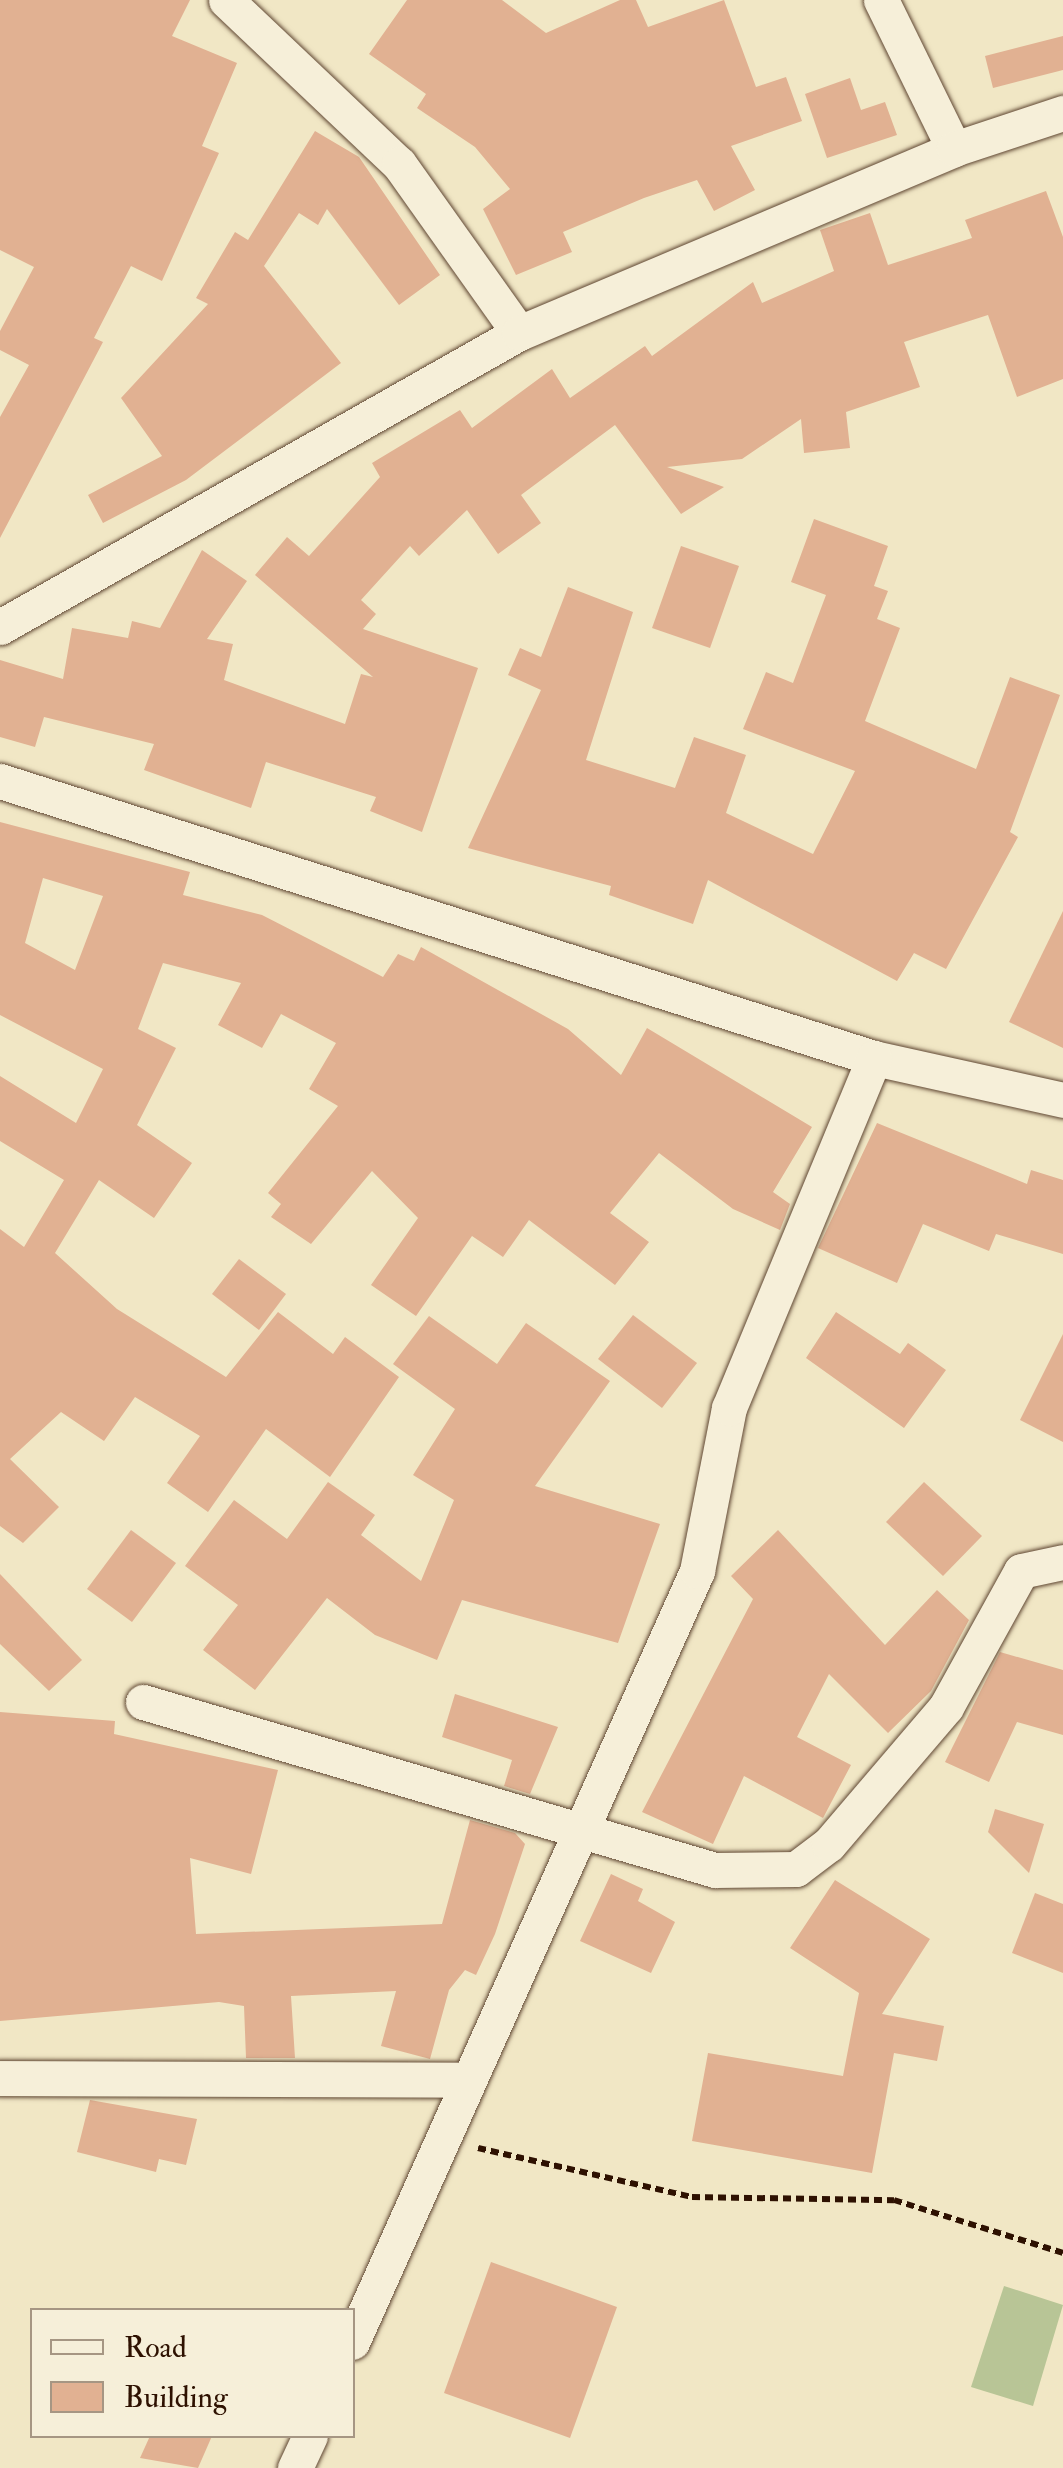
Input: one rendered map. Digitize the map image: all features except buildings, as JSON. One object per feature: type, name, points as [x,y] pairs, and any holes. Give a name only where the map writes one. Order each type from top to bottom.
[{"type":"street","points":[[226,0],[399,164],[520,333]]},
{"type":"street","points":[[881,0],[954,149]]},
{"type":"street","points":[[0,627],[520,333],[954,149],[1063,114]]},
{"type":"street","points":[[0,780],[874,1058],[1063,1100]]},
{"type":"street","points":[[355,2335],[697,1572],[729,1408],[874,1058]]},
{"type":"street","points":[[143,1702],[586,1825],[716,1870],[796,1868],[828,1844],[946,1708],[1022,1572],[1063,1562]]},
{"type":"street","points":[[0,2078],[468,2080]]},
{"type":"street","points":[[295,2468],[309,2438]]},
{"type":"path","points":[[444,2140],[692,2197],[894,2200],[1063,2254]]},
{"type":"green space","points":[[1004,2286],[1063,2305],[1033,2406],[971,2387]]}]
